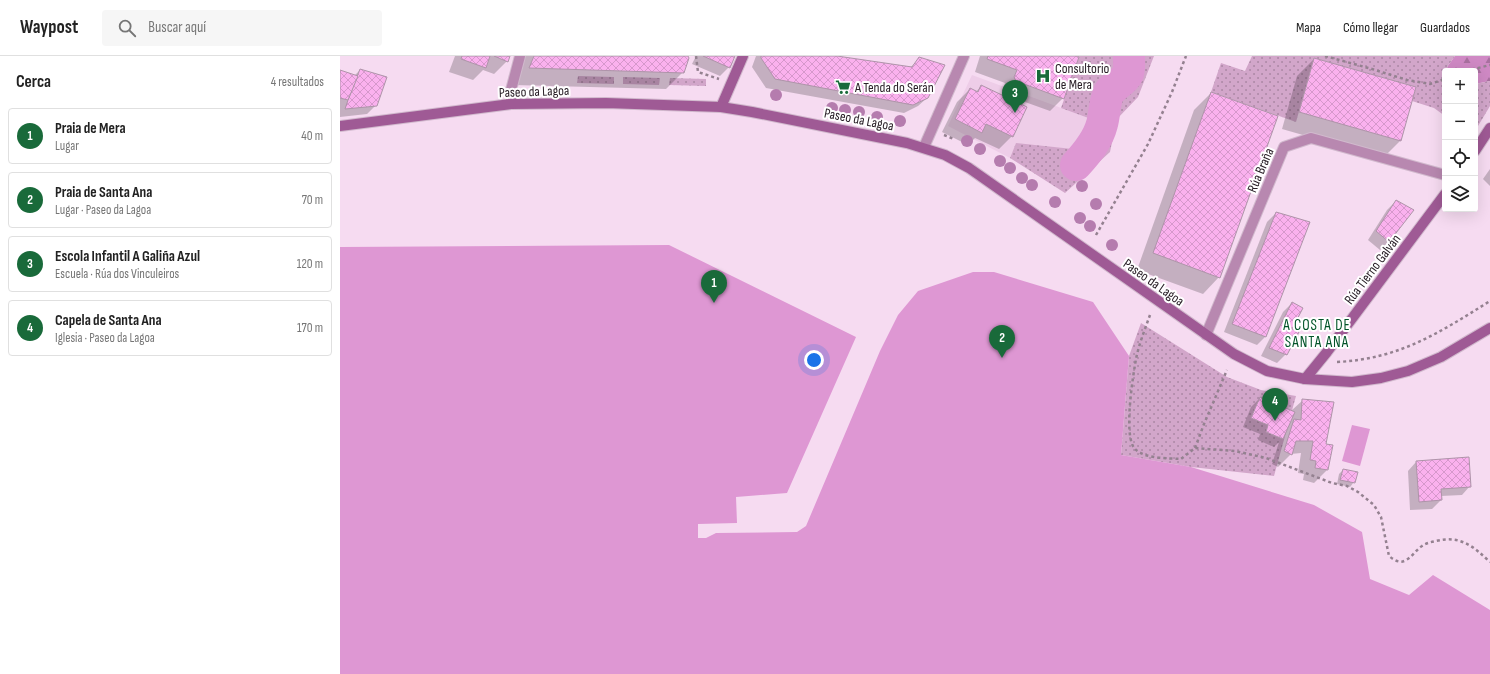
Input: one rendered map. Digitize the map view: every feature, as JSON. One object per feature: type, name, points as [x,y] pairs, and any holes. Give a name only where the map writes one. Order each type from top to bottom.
[{"type":"main road","points":[[721,107],[743,56]]},
{"type":"main road","name":"Paseo da Lagoa","points":[[340,126],[511,104],[606,103],[721,107],[791,119],[907,143],[946,155],[969,168],[1206,336],[1234,354],[1267,372],[1305,379],[1352,382],[1381,378],[1408,371],[1442,356],[1490,328]]},
{"type":"main road","points":[[1478,146],[1490,128]]},
{"type":"main road","name":"Rúa Tierno Galván","points":[[1305,379],[1442,198]]},
{"type":"street","points":[[511,104],[511,90],[520,56]]},
{"type":"street","points":[[924,147],[964,56]]},
{"type":"street","name":"Rúa Braña","points":[[1206,336],[1284,147],[1310,138],[1442,175]]},
{"type":"path","points":[[696,56],[698,72],[723,81]]},
{"type":"path","points":[[1096,235],[1148,144],[1172,92],[1186,56]]},
{"type":"path","points":[[1324,56],[1406,80],[1430,84],[1442,80]]},
{"type":"path","points":[[1478,68],[1490,65]]},
{"type":"path","points":[[938,133],[954,139]]},
{"type":"path","points":[[1318,363],[1360,360],[1399,351],[1420,343],[1490,301]]},
{"type":"path","points":[[1150,315],[1136,358],[1130,398],[1129,437],[1133,448],[1142,454],[1181,460],[1195,448],[1227,370]]},
{"type":"path","points":[[1195,448],[1235,451],[1266,458],[1332,483],[1347,486],[1358,492],[1374,505],[1381,517],[1389,556],[1396,561],[1405,561],[1422,545],[1441,539],[1453,538],[1463,541],[1480,552],[1490,562]]},
{"type":"shaded area","points":[[1077,56],[1154,56],[1138,97],[1117,119],[1110,152],[1065,193],[1010,158],[1016,143],[1073,149],[1091,119],[1061,108],[1079,57]]},
{"type":"shaded area","points":[[1252,56],[1455,56],[1448,68],[1442,68],[1442,114],[1434,108],[1412,101],[1416,87],[1314,58],[1296,122],[1211,92],[1221,63],[1245,71]]},
{"type":"shaded area","points":[[972,75],[1091,119],[1073,149],[1016,144],[1010,158],[948,126]]},
{"type":"shaded area","points":[[578,76],[614,77],[614,84],[577,83]]},
{"type":"shaded area","points":[[623,77],[660,78],[659,85],[623,84]]},
{"type":"shaded area","points":[[670,78],[706,79],[706,86],[669,85]]},
{"type":"shaded area","points":[[1490,81],[1490,106],[1478,126],[1478,104],[1478,83]]},
{"type":"shaded area","points":[[669,245],[856,337],[787,493],[736,497],[737,523],[698,524],[698,538],[706,538],[716,533],[797,532],[806,526],[880,351],[898,315],[918,291],[973,272],[994,272],[1093,302],[1129,356],[1121,455],[1191,467],[1314,505],[1362,532],[1370,579],[1409,595],[1433,575],[1490,610],[1490,674],[340,674],[340,247]]},
{"type":"shaded area","points":[[1141,323],[1227,377],[1261,390],[1296,396],[1274,476],[1191,467],[1121,455],[1129,356]]},
{"type":"shaded area","points":[[1352,425],[1370,429],[1360,466],[1342,461]]},
{"type":"green space","points":[[1455,56],[1490,56],[1490,81],[1478,83],[1478,68],[1447,67]]},
{"type":"building","points":[[462,56],[490,56],[486,68],[461,59]]},
{"type":"building","points":[[494,56],[510,56],[508,62]]},
{"type":"building","points":[[534,56],[688,56],[689,58],[684,73],[529,68]]},
{"type":"building","points":[[703,56],[735,56],[730,68]]},
{"type":"building","points":[[761,56],[837,56],[912,67],[919,57],[945,65],[928,98],[913,105],[775,79]]},
{"type":"building","name":"Consultorio de Mera","points":[[988,56],[1079,57],[1064,99],[1016,81],[1014,77],[1017,70],[987,59]]},
{"type":"building","points":[[1314,58],[1416,87],[1401,141],[1299,112]]},
{"type":"building","points":[[360,69],[387,77],[377,106],[345,109],[348,100]]},
{"type":"building","points":[[340,70],[358,76],[348,100],[340,98]]},
{"type":"building","points":[[981,85],[1027,107],[1013,137],[986,124],[982,133],[955,119],[970,88],[978,92]]},
{"type":"building","points":[[1211,92],[1278,116],[1220,278],[1153,253]]},
{"type":"building","points":[[1396,200],[1414,210],[1389,242],[1376,231]]},
{"type":"building","points":[[1276,212],[1310,222],[1266,337],[1232,324]]},
{"type":"building","points":[[1292,302],[1303,308],[1292,329],[1299,332],[1287,355],[1269,348]]},
{"type":"building","points":[[1260,397],[1295,412],[1283,439],[1266,432],[1268,425],[1251,418]]},
{"type":"building","points":[[1302,399],[1334,402],[1326,444],[1333,445],[1328,470],[1315,468],[1316,461],[1310,460],[1313,441],[1296,441],[1292,455],[1284,451],[1294,419],[1301,420]]},
{"type":"building","points":[[1469,457],[1471,487],[1441,489],[1442,500],[1419,502],[1416,461]]},
{"type":"building","points":[[1343,469],[1358,472],[1355,483],[1340,480]]},
{"type":"waterway","points":[[1076,165],[1088,151],[1098,135],[1102,124],[1108,95],[1110,91],[1127,75],[1129,56]]},
{"type":"place","name":"Consultorio de Mera","points":[[1043,76]]},
{"type":"place","name":"A Tenda do Serán","points":[[843,87]]},
{"type":"place","name":"Escola Infantil A Galiña Azul","points":[[1015,113]]},
{"type":"place","name":"Praia de Mera","points":[[714,303]]},
{"type":"place","name":"Praia de Santa Ana","points":[[1002,358]]},
{"type":"place","name":"Capela de Santa Ana","points":[[1275,421]]},
{"type":"district","name":"A COSTA DE SANTA ANA","points":[[1317,334]]}]
